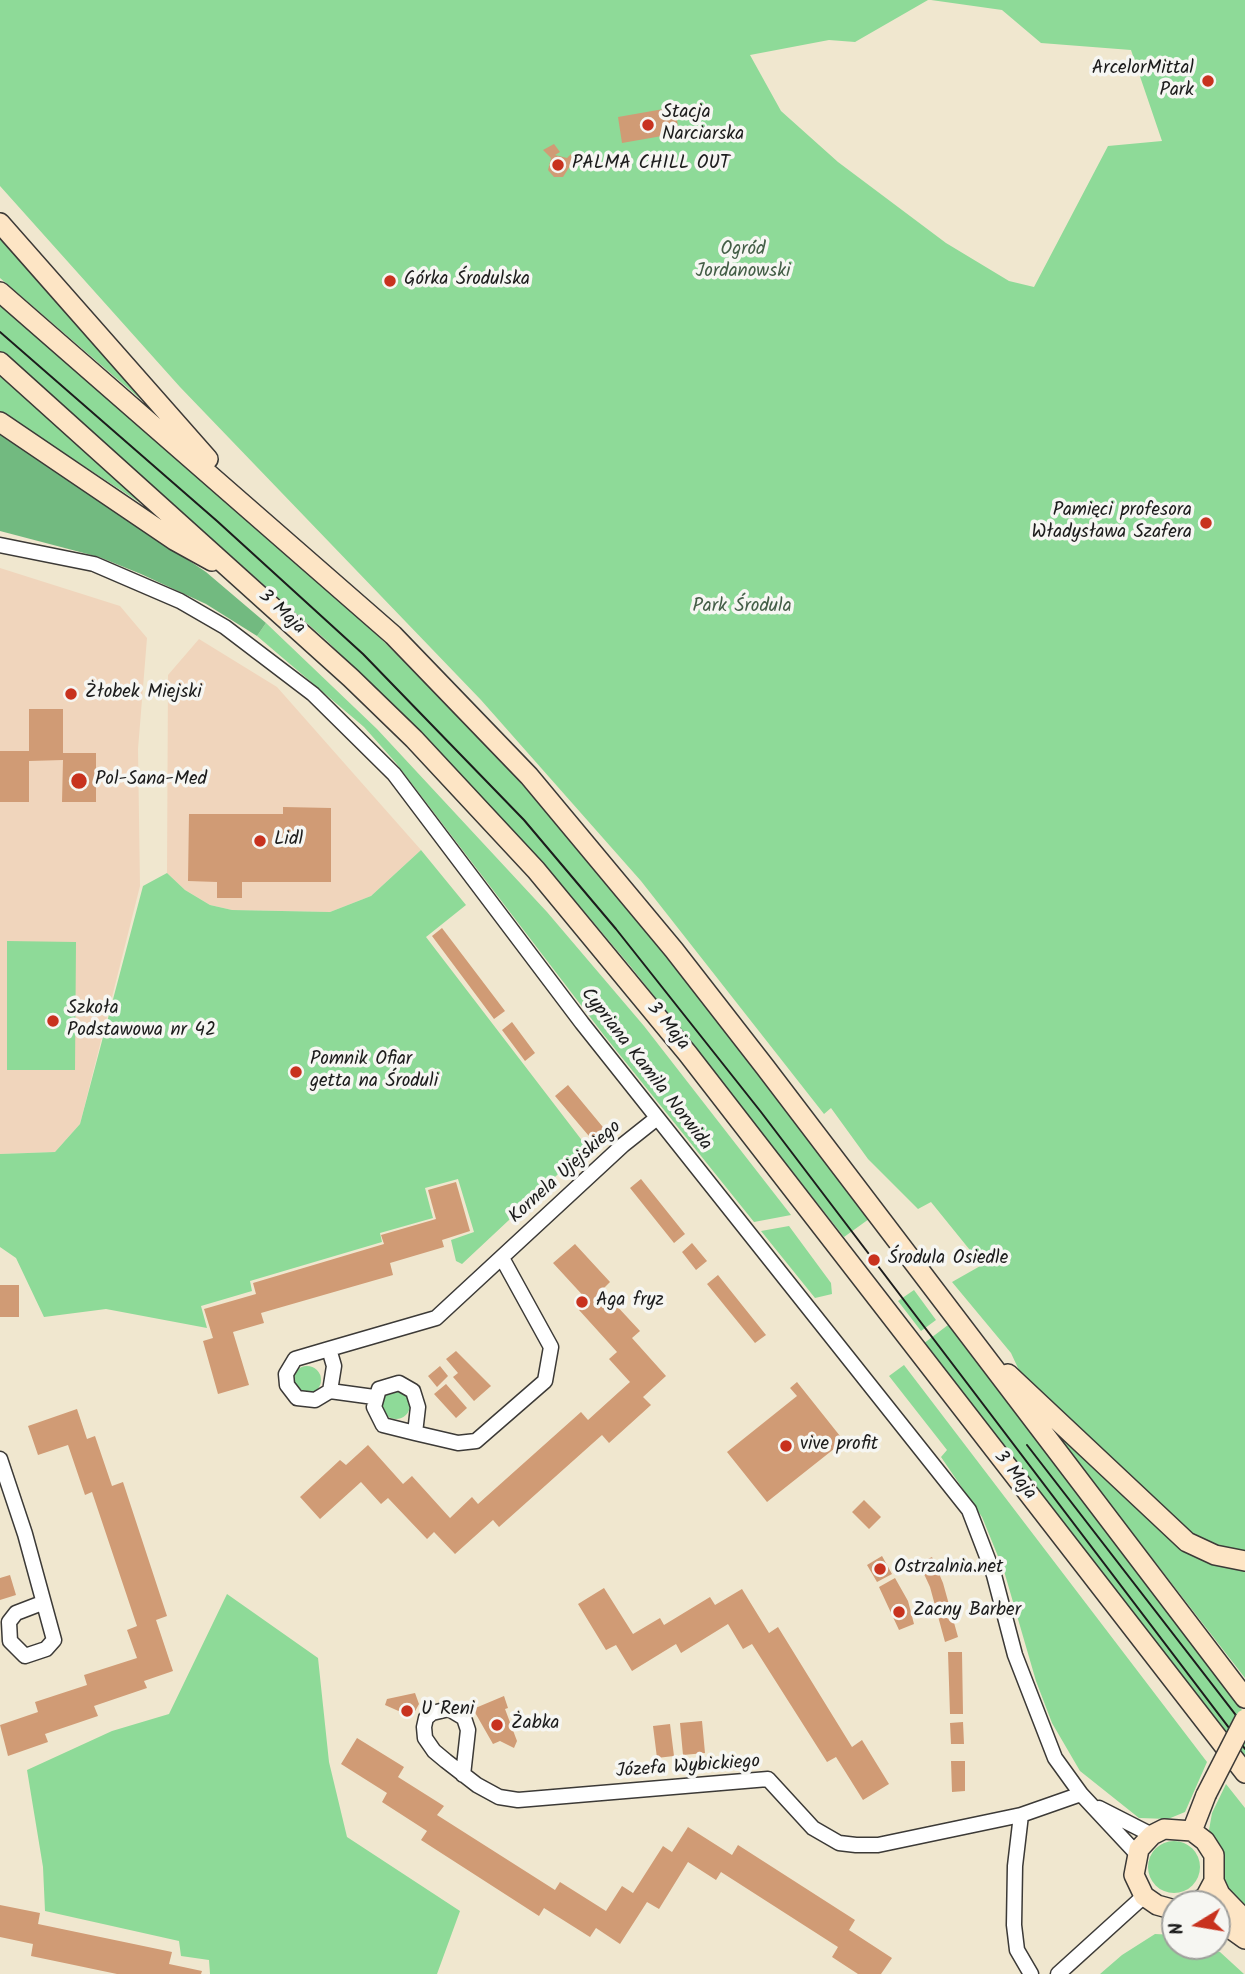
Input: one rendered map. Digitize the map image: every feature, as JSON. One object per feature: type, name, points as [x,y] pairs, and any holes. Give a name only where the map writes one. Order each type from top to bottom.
[{"type":"main road","points":[[0,223],[158,400],[247,505]]},
{"type":"main road","points":[[0,292],[393,635],[529,776],[674,950],[1245,1698]]},
{"type":"main road","name":"3 Maja","points":[[0,362],[246,581],[414,739],[536,870],[599,943],[1245,1773]]},
{"type":"main road","points":[[0,422],[174,540],[246,581]]},
{"type":"main road","points":[[982,1352],[1036,1397],[1153,1513],[1187,1542],[1215,1555],[1245,1561]]},
{"type":"main road","points":[[1192,1831],[1206,1796],[1245,1719]]},
{"type":"main road","points":[[1161,1906],[1144,1896],[1134,1875],[1137,1854],[1152,1835],[1164,1829],[1192,1831],[1205,1841],[1214,1855],[1214,1881],[1220,1894],[1245,1920]]},
{"type":"main road","points":[[1209,1890],[1214,1881]]},
{"type":"street","name":"Cypriana Kamila Norwida","points":[[0,545],[94,564],[180,601],[235,634],[313,694],[394,774],[582,1023],[969,1510],[994,1575],[1015,1655],[1038,1721],[1055,1758],[1081,1794],[1137,1854]]},
{"type":"street","name":"Kornela Ujejskiego","points":[[374,1397],[330,1391],[315,1400],[297,1398],[287,1385],[286,1374],[295,1359],[436,1318],[623,1145],[657,1118]]},
{"type":"street","points":[[415,1433],[418,1408],[413,1391],[407,1385],[391,1383],[379,1389],[374,1397],[374,1407],[383,1426],[458,1443],[476,1441],[545,1381],[551,1347],[502,1258]]},
{"type":"street","points":[[329,1349],[334,1366],[330,1391]]},
{"type":"street","points":[[0,1459],[25,1534],[42,1603]]},
{"type":"street","name":"Józefa Wybickiego","points":[[464,1775],[499,1797],[518,1800],[768,1779],[813,1828],[839,1843],[856,1846],[878,1845],[1021,1815]]},
{"type":"street","name":"Cypriana Kamila Norwida","points":[[1081,1794],[1104,1811],[1152,1835]]},
{"type":"street","points":[[1031,1974],[1017,1950],[1014,1925],[1015,1866],[1021,1815],[1081,1794]]},
{"type":"street","points":[[1058,1974],[1144,1896]]},
{"type":"shaded area","name":"Żłobek Miejski","points":[[0,568],[120,606],[147,638],[138,749],[140,886],[80,1124],[55,1152],[0,1154]]},
{"type":"shaded area","points":[[199,639],[277,687],[421,850],[371,896],[330,912],[232,910],[210,905],[185,890],[167,873],[168,675]]},
{"type":"green space","name":"Park Środula","points":[[0,0],[928,0],[855,42],[829,40],[750,55],[781,111],[838,162],[946,243],[1009,281],[1034,287],[1108,146],[1162,141],[1131,50],[1041,43],[1002,10],[931,0],[1245,0],[1245,1678],[1038,1411],[1011,1353],[952,1282],[982,1265],[931,1202],[918,1209],[868,1159],[831,1108],[824,1114],[641,881],[481,700],[180,387],[0,186]]},
{"type":"green space","points":[[0,237],[152,409],[0,278]]},
{"type":"green space","points":[[0,305],[363,621],[489,746],[634,914],[869,1219],[844,1237],[631,967],[556,878],[449,762],[326,640],[0,351]]},
{"type":"green space","points":[[0,376],[148,508],[0,411]]},
{"type":"green space","points":[[0,433],[206,572],[266,623],[257,636],[206,604],[141,574],[99,557],[0,531]]},
{"type":"green space","points":[[266,623],[377,729],[547,912],[644,1026],[791,1215],[754,1222],[603,1034],[396,763],[364,727],[257,636]]},
{"type":"green space","points":[[421,850],[466,905],[426,937],[587,1147],[462,1264],[456,1261],[451,1240],[474,1232],[458,1179],[425,1188],[433,1218],[380,1233],[382,1242],[250,1281],[252,1291],[201,1306],[207,1328],[106,1309],[44,1317],[16,1258],[0,1247],[0,1154],[55,1152],[80,1124],[143,886],[167,873],[185,890],[210,905],[232,910],[330,912],[371,896]]},
{"type":"green space","points":[[7,941],[76,942],[75,1070],[7,1070]]},
{"type":"green space","points":[[789,1226],[831,1283],[832,1294],[815,1298],[761,1231]]},
{"type":"green space","points":[[914,1290],[936,1320],[921,1331],[898,1301]]},
{"type":"green space","points":[[948,1325],[1245,1714],[1245,1761],[923,1344]]},
{"type":"green space","points":[[904,1365],[1207,1762],[1185,1812],[1168,1819],[1139,1818],[1080,1771],[1052,1723],[1036,1681],[1004,1571],[982,1517],[941,1457],[947,1450],[889,1376]]},
{"type":"green space","points":[[307,1366],[317,1370],[321,1380],[317,1390],[307,1394],[297,1390],[293,1380],[297,1370]]},
{"type":"green space","points":[[396,1391],[406,1395],[410,1405],[406,1415],[396,1419],[386,1415],[382,1405],[386,1395]]},
{"type":"green space","points":[[227,1594],[318,1658],[329,1762],[347,1837],[460,1911],[437,1974],[210,1974],[209,1960],[181,1956],[179,1941],[45,1911],[43,1867],[27,1770],[112,1731],[169,1714]]},
{"type":"green space","points":[[1226,1784],[1245,1808],[1245,1911],[1231,1896],[1231,1890],[1225,1889],[1209,1830],[1212,1813]]},
{"type":"green space","points":[[1164,1843],[1184,1843],[1193,1848],[1198,1857],[1198,1877],[1193,1886],[1186,1890],[1162,1890],[1155,1886],[1150,1877],[1150,1857],[1155,1848]]},
{"type":"green space","points":[[1155,1934],[1161,1934],[1161,1960],[1229,1960],[1244,1974],[1100,1974],[1122,1955]]},
{"type":"building","name":"Stacja Narciarska","points":[[675,107],[679,133],[622,143],[618,117]]},
{"type":"building","points":[[554,144],[560,152],[555,155],[567,158],[571,154],[575,166],[570,166],[563,177],[554,177],[548,170],[551,158],[543,150]]},
{"type":"building","points":[[29,709],[63,709],[63,753],[96,753],[96,802],[62,802],[63,760],[29,761],[29,802],[0,802],[0,751],[29,751]]},
{"type":"building","name":"Lidl","points":[[283,807],[331,808],[331,882],[242,882],[242,898],[217,898],[217,882],[188,881],[189,814],[283,814]]},
{"type":"building","points":[[442,928],[505,1011],[494,1019],[432,936]]},
{"type":"building","points":[[512,1022],[535,1053],[525,1061],[502,1030]]},
{"type":"building","points":[[568,1085],[607,1132],[594,1142],[555,1096]]},
{"type":"building","points":[[641,1179],[685,1234],[674,1243],[630,1188]]},
{"type":"building","points":[[456,1182],[470,1231],[442,1240],[444,1247],[390,1263],[393,1275],[261,1313],[264,1323],[233,1332],[249,1385],[218,1394],[203,1341],[213,1338],[204,1309],[256,1294],[253,1283],[384,1244],[381,1235],[436,1219],[428,1190]]},
{"type":"building","points":[[692,1243],[707,1261],[696,1270],[682,1252]]},
{"type":"building","points":[[575,1244],[610,1282],[602,1290],[640,1331],[632,1338],[666,1376],[643,1397],[651,1405],[609,1443],[602,1435],[499,1527],[493,1520],[455,1554],[434,1532],[427,1539],[388,1498],[381,1504],[361,1482],[320,1519],[300,1497],[340,1460],[346,1465],[368,1445],[403,1484],[412,1476],[450,1518],[472,1497],[478,1504],[581,1412],[588,1420],[630,1382],[609,1359],[617,1352],[579,1310],[588,1301],[553,1263]]},
{"type":"building","points":[[718,1275],[766,1335],[755,1343],[707,1284]]},
{"type":"building","points":[[0,1285],[19,1285],[19,1317],[0,1317]]},
{"type":"building","points":[[456,1351],[491,1386],[474,1401],[453,1377],[458,1373],[446,1359]]},
{"type":"building","points":[[440,1366],[448,1376],[437,1387],[428,1376]]},
{"type":"building","name":"vive profit","points":[[797,1382],[844,1441],[767,1502],[727,1452],[797,1396],[790,1388]]},
{"type":"building","points":[[446,1384],[467,1408],[456,1418],[434,1394]]},
{"type":"building","points":[[77,1409],[87,1439],[95,1436],[112,1486],[123,1482],[167,1616],[156,1620],[173,1671],[144,1681],[147,1688],[94,1706],[98,1716],[45,1734],[48,1742],[8,1756],[0,1725],[38,1712],[35,1702],[87,1685],[84,1675],[137,1658],[127,1630],[137,1626],[92,1492],[85,1495],[68,1445],[38,1455],[28,1426]]},
{"type":"building","points":[[864,1500],[881,1517],[869,1529],[852,1512]]},
{"type":"building","name":"Ostrzalnia.net","points":[[882,1556],[892,1574],[877,1582],[867,1565]]},
{"type":"building","points":[[932,1557],[943,1583],[958,1637],[945,1642],[930,1587],[919,1563]]},
{"type":"building","points":[[10,1575],[16,1595],[0,1600],[0,1578]]},
{"type":"building","points":[[895,1578],[908,1601],[914,1624],[899,1630],[879,1587]]},
{"type":"building","points":[[604,1588],[633,1634],[660,1618],[664,1625],[710,1597],[715,1605],[742,1589],[769,1633],[778,1627],[852,1747],[862,1740],[889,1784],[863,1800],[836,1757],[827,1762],[752,1644],[743,1649],[728,1624],[681,1653],[676,1644],[632,1671],[616,1645],[606,1650],[578,1604]]},
{"type":"building","points":[[948,1652],[962,1652],[963,1714],[950,1714]]},
{"type":"building","name":"U Reni","points":[[415,1693],[419,1704],[412,1717],[385,1705],[387,1699]]},
{"type":"building","name":"Żabka","points":[[504,1696],[508,1708],[505,1709],[517,1741],[514,1748],[500,1741],[493,1744],[473,1709]]},
{"type":"building","points":[[702,1721],[705,1753],[683,1755],[680,1723]]},
{"type":"building","points":[[963,1722],[964,1744],[951,1744],[950,1723]]},
{"type":"building","points":[[670,1724],[674,1756],[657,1758],[653,1726]]},
{"type":"building","points":[[357,1738],[404,1767],[398,1777],[444,1806],[437,1815],[555,1890],[560,1882],[606,1911],[622,1886],[633,1893],[663,1846],[672,1852],[688,1827],[732,1855],[738,1845],[855,1920],[849,1930],[892,1958],[881,1974],[858,1974],[832,1957],[838,1947],[721,1872],[716,1880],[688,1862],[659,1909],[647,1902],[620,1944],[596,1928],[590,1937],[544,1908],[539,1916],[421,1840],[427,1831],[382,1802],[387,1793],[341,1764]]},
{"type":"building","points":[[951,1761],[965,1761],[965,1791],[952,1792]]},
{"type":"building","points":[[0,1905],[40,1913],[38,1924],[172,1952],[169,1964],[202,1971],[201,1974],[117,1974],[31,1956],[33,1944],[0,1937]]},
{"type":"tram line","points":[[0,332],[217,521],[363,654],[524,820],[616,929],[761,1112],[1245,1749]]},
{"type":"tram line","points":[[1027,1445],[1245,1727]]},
{"type":"place","name":"ArcelorMittal Park","points":[[1208,81]]},
{"type":"place","name":"Stacja Narciarska","points":[[648,125]]},
{"type":"place","name":"PALMA CHILL OUT","points":[[558,165]]},
{"type":"place","name":"Górka Środulska","points":[[390,281]]},
{"type":"place","name":"Pamięci profesora Władysława Szafera","points":[[1206,523]]},
{"type":"place","name":"Żłobek Miejski","points":[[71,694]]},
{"type":"place","name":"Pol-Sana-Med","points":[[79,781]]},
{"type":"place","name":"Lidl","points":[[260,841]]},
{"type":"place","name":"Szkoła Podstawowa nr 42","points":[[53,1021]]},
{"type":"place","name":"Pomnik Ofiar getta na Środuli","points":[[296,1072]]},
{"type":"place","name":"Środula Osiedle","points":[[874,1260]]},
{"type":"place","name":"Aga fryz","points":[[582,1302]]},
{"type":"place","name":"vive profit","points":[[786,1446]]},
{"type":"place","name":"Ostrzalnia.net","points":[[880,1569]]},
{"type":"place","name":"Zacny Barber","points":[[899,1612]]},
{"type":"place","name":"U Reni","points":[[407,1711]]},
{"type":"place","name":"Żabka","points":[[497,1725]]},
{"type":"park label","name":"Ogród Jordanowski","points":[[743,262]]}]
